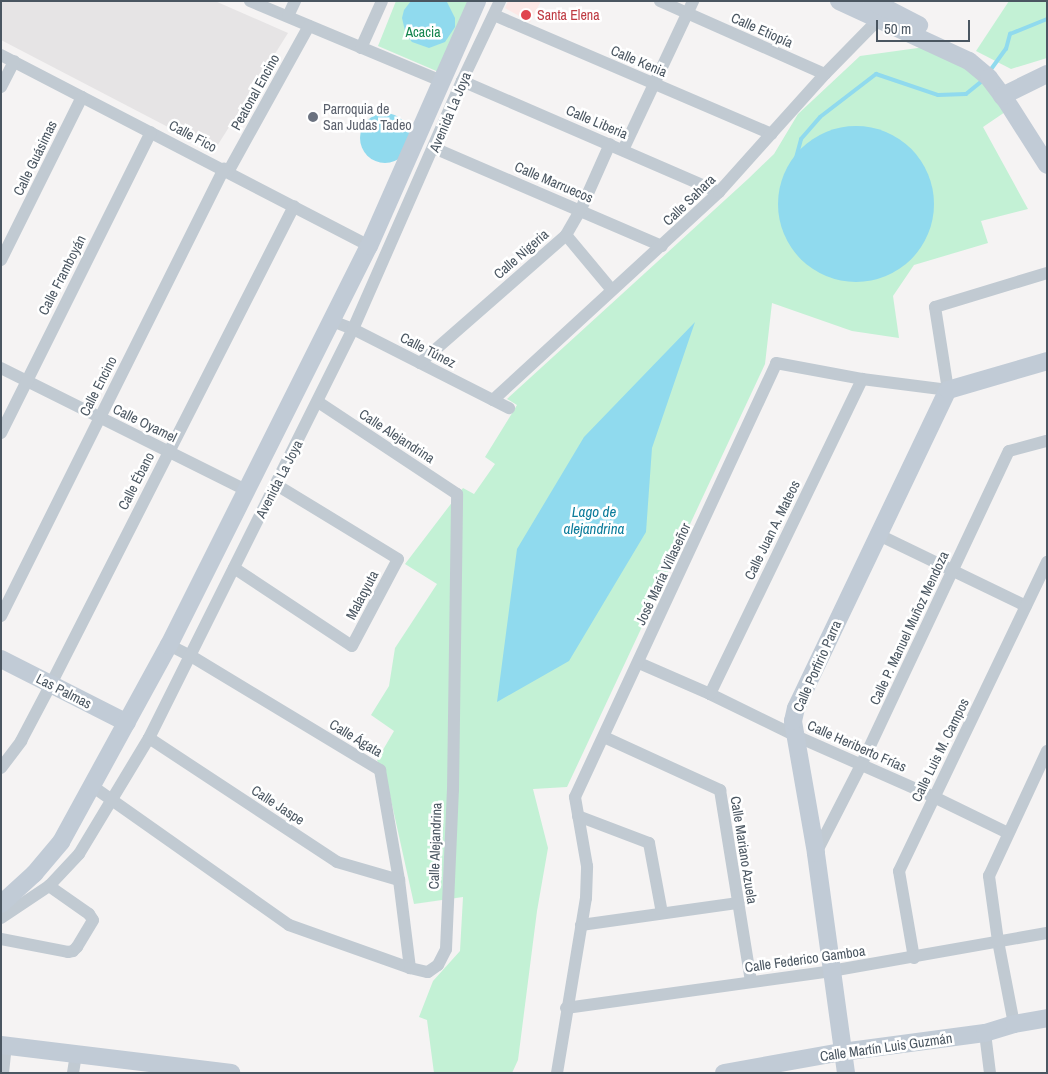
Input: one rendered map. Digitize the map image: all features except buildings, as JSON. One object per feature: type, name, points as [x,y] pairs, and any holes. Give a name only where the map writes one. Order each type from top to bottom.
[{"type":"street","points":[[250,1],[441,80]]},
{"type":"street","points":[[288,16],[295,1]]},
{"type":"street","points":[[361,48],[382,1]]},
{"type":"street","name":"Avenida La Joya","points":[[1,904],[34,874],[61,842],[169,645],[248,491],[369,246],[477,1]]},
{"type":"street","name":"Avenida La Joya","points":[[1,918],[49,886],[79,854],[149,738],[277,485],[353,329],[462,82],[500,1]]},
{"type":"street","name":"Calle Etiopía","points":[[660,1],[690,7],[825,74]]},
{"type":"street","points":[[839,1],[877,6],[971,57],[992,74],[1047,146]]},
{"type":"street","name":"Calle Sahara","points":[[493,400],[611,289],[662,246],[719,192],[825,74],[873,25],[877,6]]},
{"type":"street","points":[[623,150],[690,7]]},
{"type":"street","name":"Calle Kenia","points":[[494,15],[772,134]]},
{"type":"street","name":"Peatonal Encino","points":[[226,171],[309,26]]},
{"type":"street","name":"Calle Fico","points":[[1,55],[369,246]]},
{"type":"street","points":[[1,87],[14,62]]},
{"type":"street","points":[[1007,93],[1044,75]]},
{"type":"street","name":"Calle Liberia","points":[[462,82],[719,192]]},
{"type":"street","points":[[1007,93],[1047,165]]},
{"type":"street","name":"Calle Guásimas","points":[[1,260],[82,97]]},
{"type":"street","name":"Calle Framboyán","points":[[1,433],[151,132]]},
{"type":"street","name":"Calle Nigeria","points":[[420,363],[566,235],[581,209],[610,144]]},
{"type":"street","name":"Calle Marruecos","points":[[434,148],[581,209],[662,246]]},
{"type":"street","name":"Calle Encino","points":[[1,616],[99,417],[226,171]]},
{"type":"street","name":"Calle Ébano","points":[[1,768],[21,741],[51,684],[294,206]]},
{"type":"street","points":[[566,235],[611,289]]},
{"type":"street","points":[[948,390],[935,308],[1047,273]]},
{"type":"street","name":"Calle Túnez","points":[[332,321],[353,329],[509,408]]},
{"type":"street","points":[[862,379],[948,390],[1047,361]]},
{"type":"street","name":"José María Villaseñor","points":[[578,816],[575,797],[639,663],[776,363],[862,379]]},
{"type":"street","name":"Calle Oyamel","points":[[1,368],[248,491]]},
{"type":"street","name":"Calle Juan A. Mateos","points":[[710,694],[862,379]]},
{"type":"street","name":"Calle Porfirio Parra","points":[[846,1073],[816,853],[793,721],[796,708],[948,390]]},
{"type":"street","name":"Calle Alejandrina","points":[[92,786],[289,925],[410,968],[428,972],[438,965],[446,949],[453,790],[457,494],[318,402]]},
{"type":"street","name":"Calle P. Manuel Muñoz Mendoza","points":[[816,853],[861,765],[1009,450],[1047,441]]},
{"type":"street","name":"Malaqyuta","points":[[234,568],[352,646],[398,560],[277,485]]},
{"type":"street","points":[[878,535],[1026,606]]},
{"type":"street","name":"Calle Luis M. Campos","points":[[914,958],[899,871],[1047,562]]},
{"type":"street","name":"Calle Ágata","points":[[169,645],[191,656],[380,770],[399,880],[410,968]]},
{"type":"street","name":"Las Palmas","points":[[1,659],[127,723]]},
{"type":"street","name":"Calle Heriberto Frías","points":[[639,663],[710,694],[796,736],[934,797],[1008,833]]},
{"type":"street","name":"Calle Mariano Azuela","points":[[604,737],[720,790],[751,982]]},
{"type":"street","name":"Calle Jaspe","points":[[149,738],[337,862],[399,880]]},
{"type":"street","points":[[1014,1024],[988,876],[1047,752]]},
{"type":"street","points":[[578,816],[649,843],[662,913]]},
{"type":"street","points":[[557,1073],[566,1008],[586,898],[587,866],[578,816]]},
{"type":"street","points":[[1,939],[68,952],[73,951],[77,947],[93,920],[89,914],[49,886]]},
{"type":"street","points":[[581,926],[738,903]]},
{"type":"street","name":"Calle Federico Gamboa","points":[[566,1008],[831,971],[914,958],[1047,933]]},
{"type":"street","name":"Calle Martín Luis Guzmán","points":[[724,1073],[842,1052],[985,1033],[1014,1024],[1047,1018]]},
{"type":"street","points":[[985,1033],[990,1073]]},
{"type":"street","points":[[3,1073],[4,1045],[76,1054],[144,1068],[219,1072]]},
{"type":"street","points":[[73,1073],[76,1054]]},
{"type":"shaded area","points":[[1,1],[215,1],[288,33],[214,151],[1,40]]},
{"type":"shaded area","name":"Santa Elena","points":[[508,1],[541,1],[530,22],[505,8]]},
{"type":"green space","name":"Acacia","points":[[396,1],[472,1],[441,73],[378,46]]},
{"type":"green space","points":[[1009,1],[1047,1],[1047,58],[1011,69],[976,51]]},
{"type":"green space","points":[[925,47],[971,69],[1008,110],[983,127],[1028,209],[981,221],[988,243],[914,265],[893,296],[899,338],[852,331],[772,303],[765,364],[567,787],[533,789],[548,848],[537,911],[518,1060],[512,1073],[434,1073],[427,1020],[419,1017],[433,981],[460,951],[463,897],[414,904],[387,782],[377,760],[394,731],[371,715],[389,686],[395,648],[437,584],[405,564],[463,488],[474,494],[495,464],[485,457],[517,405],[507,399],[774,154],[798,114],[860,56]]},
{"type":"water","points":[[411,1],[447,2],[455,18],[455,27],[445,42],[429,48],[412,42],[406,35],[402,18],[404,10]]},
{"type":"water","points":[[390,113],[403,120],[409,128],[409,148],[403,156],[395,162],[380,163],[367,156],[361,148],[360,133],[367,120],[375,114]]},
{"type":"water","points":[[856,126],[886,132],[911,149],[928,174],[934,204],[928,234],[911,259],[886,276],[856,282],[826,276],[801,259],[784,234],[778,204],[784,174],[801,149],[826,132]]},
{"type":"water","name":"Lago de alejandrina","points":[[695,322],[652,448],[646,532],[569,661],[497,702],[517,549],[584,437]]},
{"type":"waterway","points":[[989,72],[1006,49],[1010,34],[1047,19]]},
{"type":"waterway","points":[[796,158],[801,139],[820,117],[876,74],[938,95],[966,94],[983,80]]},
{"type":"place","name":"Santa Elena","points":[[526,15]]},
{"type":"place","name":"Parroquia de San Judas Tadeo","points":[[313,117]]}]
